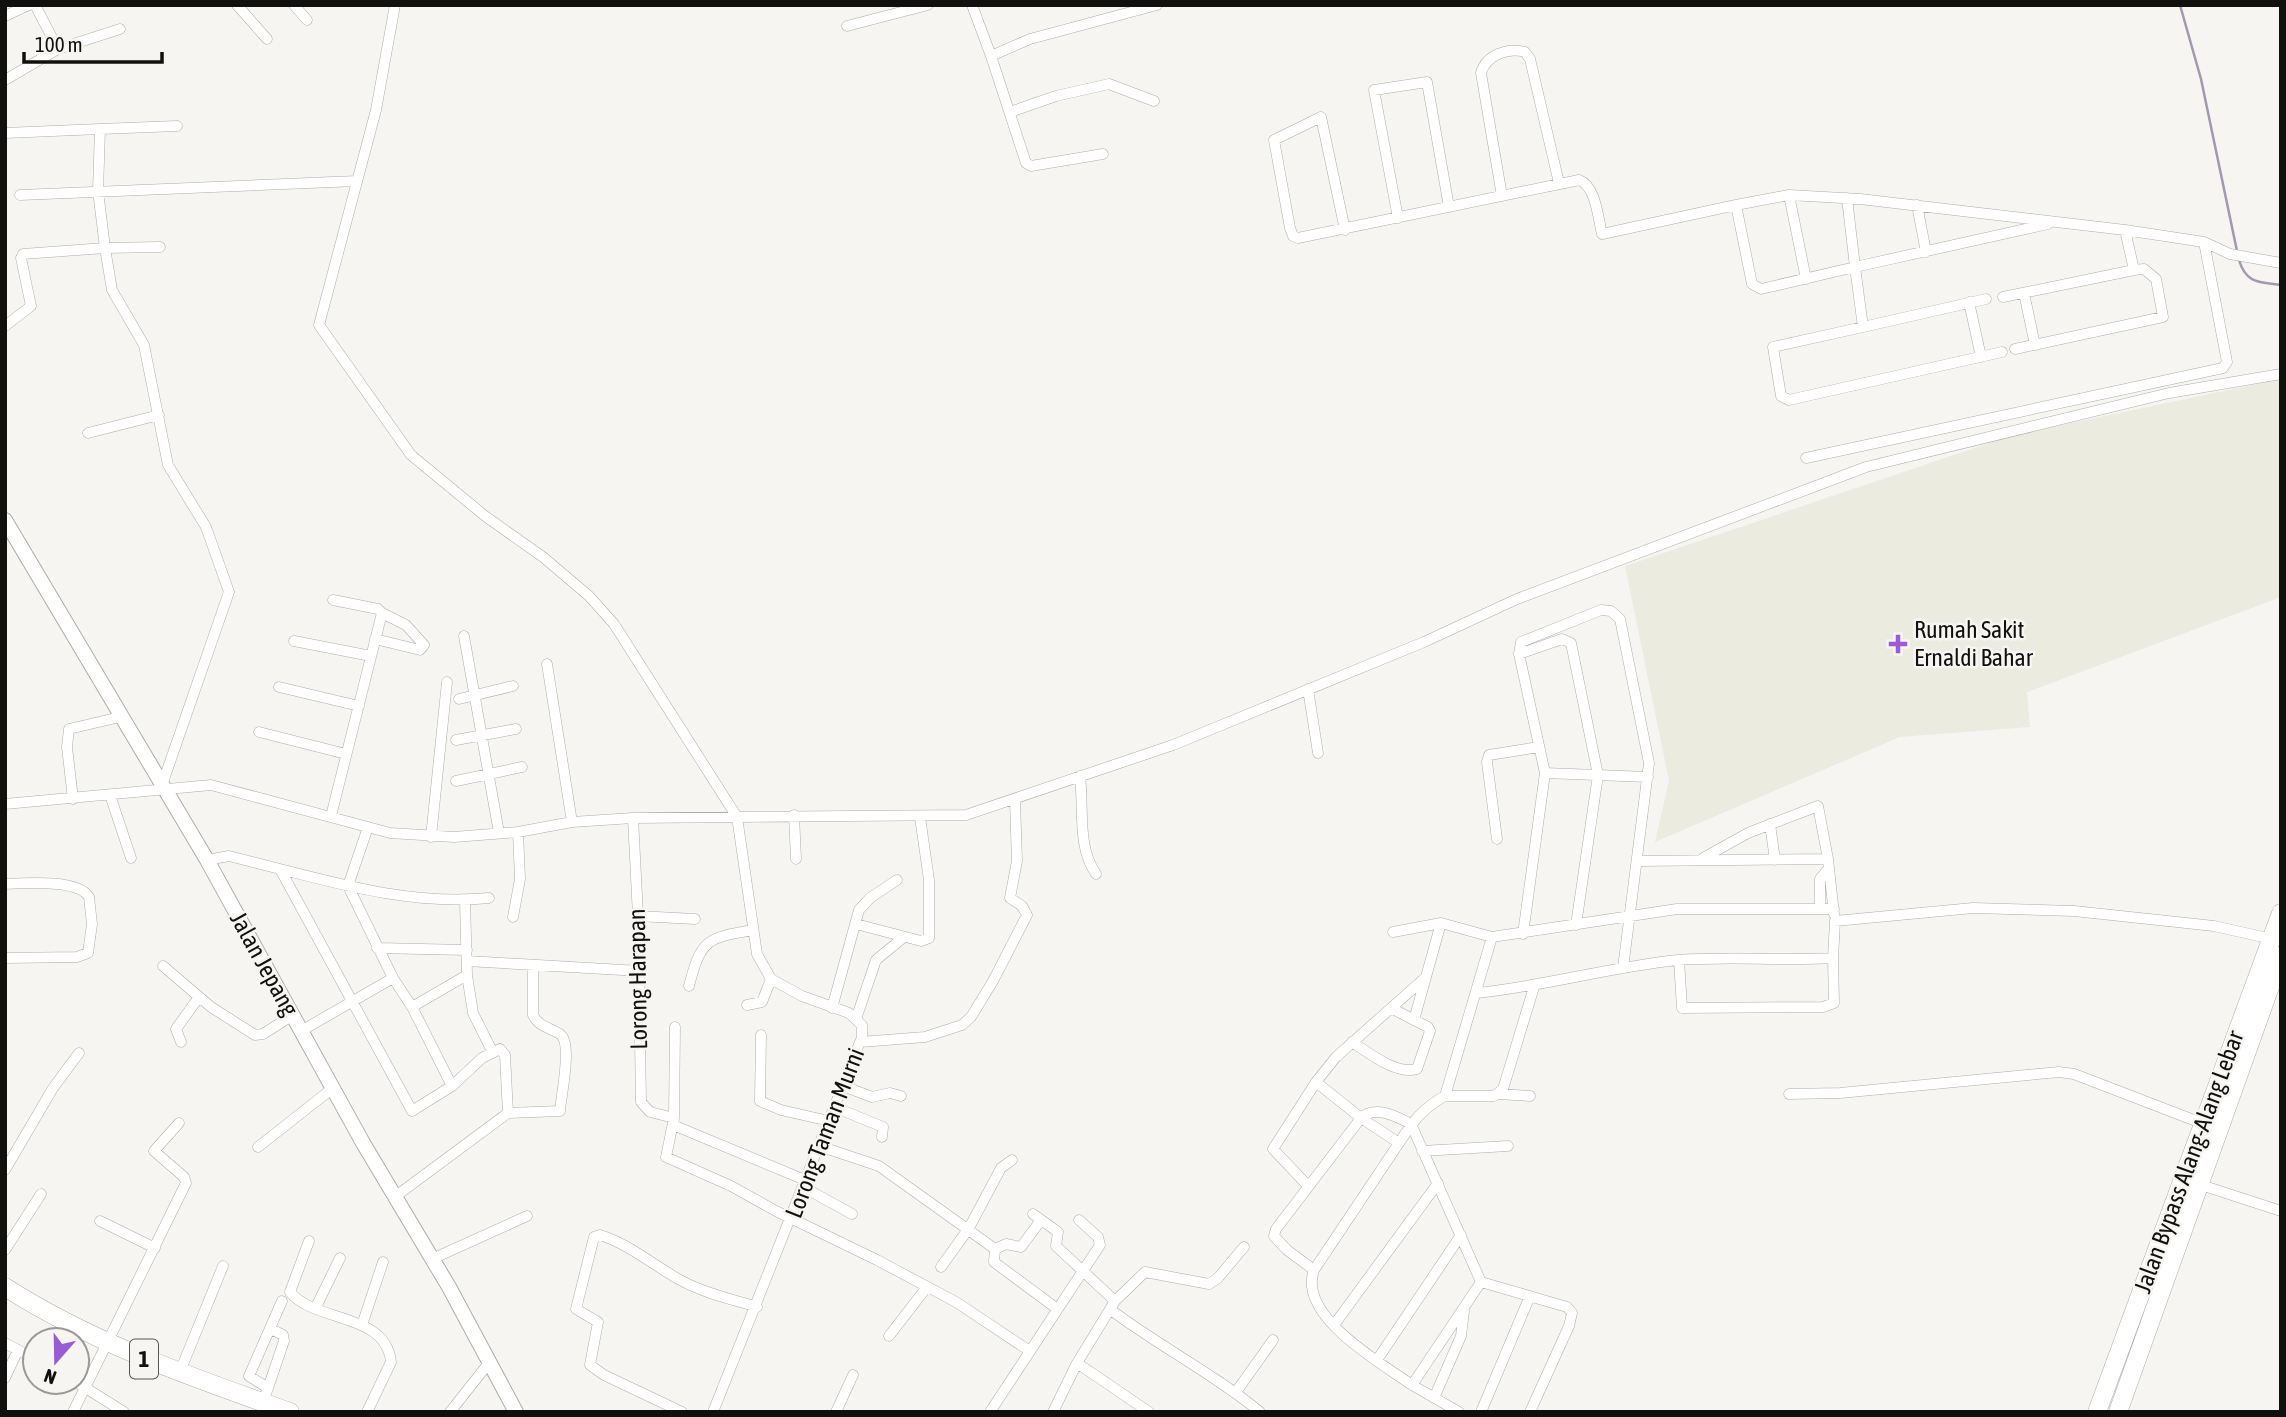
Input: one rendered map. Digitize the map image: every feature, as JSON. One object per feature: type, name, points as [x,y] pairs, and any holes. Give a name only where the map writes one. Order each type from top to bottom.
[{"type":"highway","name":"Jalan Bypass Alang-Alang Lebar","points":[[2097,1412],[2276,939],[2281,913]]},
{"type":"highway","name":"Jalan Bypass Alang-Alang Lebar","points":[[2118,1412],[2281,956]]},
{"type":"highway","name":"1","points":[[5,1287],[108,1343],[178,1374],[265,1395],[290,1412]]},
{"type":"street","points":[[5,16],[29,5]]},
{"type":"street","points":[[35,5],[58,50]]},
{"type":"street","points":[[237,5],[267,39]]},
{"type":"street","points":[[294,5],[307,20]]},
{"type":"street","points":[[395,5],[376,110],[319,325],[411,455],[485,516],[543,557],[589,596],[614,624],[737,817],[757,954],[771,979],[762,1002],[747,1004]]},
{"type":"street","points":[[847,26],[928,5]]},
{"type":"street","points":[[972,5],[1028,165],[1103,154]]},
{"type":"street","points":[[991,56],[1030,39],[1157,5]]},
{"type":"street","points":[[5,80],[58,50],[120,29]]},
{"type":"street","points":[[1502,196],[1481,73],[1489,60],[1507,51],[1525,52],[1530,59],[1559,183]]},
{"type":"street","points":[[1398,218],[1374,90],[1427,82],[1449,207]]},
{"type":"street","points":[[1010,112],[1056,96],[1109,84],[1154,101]]},
{"type":"street","points":[[1345,230],[1321,117],[1274,140],[1290,228],[1293,236],[1298,238],[1345,230],[1579,180],[1587,184],[1602,234],[1789,195],[1847,198],[2063,221],[2204,242],[2230,254],[2281,263]]},
{"type":"street","points":[[5,133],[177,126]]},
{"type":"street","points":[[100,129],[98,191],[112,290],[144,345],[168,465],[206,527],[229,592],[163,786]]},
{"type":"street","points":[[20,195],[357,181]]},
{"type":"street","points":[[1789,195],[1806,279]]},
{"type":"street","points":[[1847,198],[1863,327]]},
{"type":"street","points":[[1736,205],[1752,285],[1761,289],[2063,221]]},
{"type":"street","points":[[1917,205],[1926,253]]},
{"type":"street","points":[[2125,230],[2134,270]]},
{"type":"street","points":[[1805,458],[2222,368],[2227,362],[2204,242]]},
{"type":"street","points":[[5,326],[31,306],[21,256],[105,248],[160,247]]},
{"type":"street","points":[[2003,297],[2134,270],[2144,270],[2156,279],[2163,317],[2015,349]]},
{"type":"street","points":[[2024,293],[2035,345]]},
{"type":"street","points":[[1986,299],[1773,347],[1781,396],[1789,400],[2002,352]]},
{"type":"street","points":[[1969,302],[1981,358]]},
{"type":"street","points":[[5,804],[110,795],[163,786],[227,787],[390,833],[431,837],[518,832],[572,822],[633,818],[794,815],[920,817],[966,814],[1015,800],[1173,745],[1424,642],[1517,599],[1866,467],[2169,393],[2281,374]]},
{"type":"street","points":[[88,433],[159,415]]},
{"type":"street","name":"Jalan Jepang","points":[[5,520],[207,860],[516,1412]]},
{"type":"street","points":[[333,600],[378,609],[406,625],[424,645],[420,650],[375,639]]},
{"type":"street","points":[[1523,933],[1545,773],[1519,654],[1521,642],[1601,610],[1615,613],[1620,619],[1649,763],[1623,968]]},
{"type":"street","points":[[331,816],[382,613]]},
{"type":"street","points":[[464,636],[499,833]]},
{"type":"street","points":[[1519,654],[1562,639],[1571,643],[1598,775],[1576,925]]},
{"type":"street","points":[[293,641],[371,656]]},
{"type":"street","points":[[547,664],[572,822]]},
{"type":"street","points":[[431,837],[447,682]]},
{"type":"street","points":[[459,699],[513,686]]},
{"type":"street","points":[[279,687],[359,706]]},
{"type":"street","points":[[1308,689],[1318,753]]},
{"type":"street","points":[[73,799],[67,747],[69,729],[120,717]]},
{"type":"street","points":[[456,740],[516,729]]},
{"type":"street","points":[[259,733],[346,754]]},
{"type":"street","points":[[1497,839],[1487,762],[1489,755],[1539,747]]},
{"type":"street","points":[[456,781],[522,767]]},
{"type":"street","points":[[1545,773],[1648,777]]},
{"type":"street","points":[[1080,776],[1084,811],[1083,848],[1086,860],[1096,874]]},
{"type":"street","points":[[110,795],[131,858]]},
{"type":"street","points":[[860,1042],[925,1037],[954,1029],[971,1017],[1027,915],[1022,906],[1010,898],[1017,861],[1015,800]]},
{"type":"street","points":[[1679,960],[1682,1008],[1823,1007],[1834,1003],[1835,921],[1818,806],[1770,824],[1700,860]]},
{"type":"street","points":[[794,815],[796,859]]},
{"type":"street","points":[[856,924],[926,940],[930,932],[929,880],[920,817]]},
{"type":"street","name":"Lorong Harapan","points":[[633,818],[640,971],[641,1102],[645,1109],[673,1121]]},
{"type":"street","points":[[1770,824],[1775,860]]},
{"type":"street","points":[[368,827],[348,886],[377,948],[412,1007],[452,1086]]},
{"type":"street","points":[[513,917],[520,879],[518,832]]},
{"type":"street","points":[[207,860],[229,856],[388,896],[465,901],[489,898]]},
{"type":"street","points":[[1638,860],[1775,860],[1828,864]]},
{"type":"street","points":[[1820,909],[1820,878],[1828,864]]},
{"type":"street","points":[[280,869],[412,1111],[452,1086],[492,1051],[500,1049],[505,1055],[508,1113]]},
{"type":"street","points":[[832,1008],[859,909],[897,880]]},
{"type":"street","points":[[5,884],[48,883],[79,888],[89,897],[92,924],[88,953],[77,957],[5,958]]},
{"type":"street","points":[[465,901],[467,975],[473,1013],[492,1051]]},
{"type":"street","points":[[1835,921],[1973,908],[2015,909],[2214,926],[2276,939]]},
{"type":"street","points":[[1393,932],[1441,923],[1492,937],[1677,909],[1834,909]]},
{"type":"street","points":[[638,916],[695,919]]},
{"type":"street","points":[[1413,1020],[1441,923]]},
{"type":"street","points":[[689,986],[697,956],[708,941],[715,937],[753,930]]},
{"type":"street","points":[[856,1019],[876,960],[904,937]]},
{"type":"street","points":[[1445,1096],[1492,937]]},
{"type":"street","points":[[377,948],[467,955],[533,965],[640,971]]},
{"type":"street","points":[[1477,993],[1534,987],[1623,968],[1679,960],[1833,957]]},
{"type":"street","points":[[396,1196],[508,1113],[560,1111],[567,1045],[561,1035],[536,1021],[533,1015],[533,965]]},
{"type":"street","points":[[163,966],[199,997],[255,1035],[263,1034],[293,1015]]},
{"type":"street","points":[[412,1007],[467,975]]},
{"type":"street","points":[[1308,1186],[1273,1149],[1316,1082],[1353,1042],[1426,976]]},
{"type":"street","points":[[301,1031],[353,1004],[393,978]]},
{"type":"street","name":"Lorong Taman Murni","points":[[713,1412],[793,1218],[860,1042],[862,1026],[856,1019],[802,996],[771,979]]},
{"type":"street","points":[[1499,1094],[1534,987]]},
{"type":"street","points":[[180,1042],[176,1028],[199,997]]},
{"type":"street","points":[[1353,1042],[1379,1059],[1410,1070],[1417,1069],[1430,1031],[1428,1027],[1391,1008]]},
{"type":"street","points":[[675,1027],[673,1121],[666,1157],[700,1171],[927,1287],[1002,1330],[1028,1350]]},
{"type":"street","points":[[761,1035],[760,1101],[781,1110],[829,1121]]},
{"type":"street","points":[[5,1170],[53,1088],[79,1053]]},
{"type":"street","points":[[1789,1094],[1840,1093],[2059,1072],[2074,1074],[2204,1124]]},
{"type":"street","points":[[1316,1082],[1361,1118],[1399,1143]]},
{"type":"street","points":[[843,1086],[872,1097],[890,1093],[901,1096]]},
{"type":"street","points":[[258,1147],[333,1088]]},
{"type":"street","points":[[1459,1412],[1412,1385],[1341,1335],[1314,1298],[1310,1286],[1314,1270],[1411,1124],[1429,1103],[1445,1096],[1530,1096]]},
{"type":"street","points":[[834,1107],[883,1127],[881,1138]]},
{"type":"street","points":[[1314,1270],[1287,1250],[1275,1236],[1276,1229],[1361,1118],[1368,1111],[1375,1111],[1411,1124],[1481,1282]]},
{"type":"street","points":[[673,1121],[804,1184],[852,1214]]},
{"type":"street","points":[[91,1368],[108,1343],[186,1180],[154,1151],[179,1122]]},
{"type":"street","points":[[819,1146],[879,1166],[995,1249]]},
{"type":"street","points":[[1422,1151],[1508,1146]]},
{"type":"street","points":[[941,1267],[969,1228],[995,1178],[1012,1160]]},
{"type":"street","points":[[1334,1325],[1438,1183]]},
{"type":"street","points":[[2198,1184],[2281,1211]]},
{"type":"street","points":[[5,1250],[41,1194]]},
{"type":"street","points":[[432,1259],[527,1216]]},
{"type":"street","points":[[995,1249],[1006,1244],[1021,1247],[1037,1217],[1058,1232],[1056,1246],[1084,1269],[1113,1305],[1154,1342],[1236,1392],[1260,1412]]},
{"type":"street","points":[[990,1412],[1101,1239],[1079,1220]]},
{"type":"street","points":[[100,1222],[155,1248]]},
{"type":"street","points":[[682,1412],[591,1367],[589,1360],[598,1322],[576,1309],[594,1237],[600,1235],[618,1242],[681,1280],[757,1307]]},
{"type":"street","points":[[1377,1360],[1461,1235]]},
{"type":"street","points":[[309,1241],[289,1288],[293,1296],[362,1325],[384,1343],[391,1358],[367,1412]]},
{"type":"street","points":[[1053,1412],[1077,1363],[1113,1305],[1144,1272],[1209,1283],[1218,1278],[1244,1247]]},
{"type":"street","points":[[995,1249],[994,1262],[1056,1308]]},
{"type":"street","points":[[316,1307],[340,1258]]},
{"type":"street","points":[[362,1325],[383,1262]]},
{"type":"street","points":[[178,1374],[223,1266]]},
{"type":"street","points":[[1481,1282],[1567,1307],[1572,1313],[1570,1326],[1530,1412]]},
{"type":"street","points":[[1412,1385],[1481,1282]]},
{"type":"street","points":[[889,1336],[927,1287]]},
{"type":"street","points":[[1481,1412],[1530,1296]]},
{"type":"street","points":[[265,1395],[249,1376],[282,1301]]},
{"type":"street","points":[[1434,1398],[1461,1336],[1464,1311]]},
{"type":"street","points":[[265,1395],[284,1341],[279,1332],[271,1329]]},
{"type":"street","points":[[1236,1392],[1273,1339]]},
{"type":"street","points":[[5,1343],[21,1352]]},
{"type":"street","points":[[5,1378],[18,1350]]},
{"type":"street","points":[[1077,1363],[1149,1412]]},
{"type":"street","points":[[450,1412],[488,1364]]},
{"type":"street","points":[[836,1412],[853,1375]]},
{"type":"street","points":[[91,1392],[124,1412]]},
{"type":"shaded area","name":"Rumah Sakit Ernaldi Bahar","points":[[2281,379],[2281,597],[2027,692],[2030,727],[1900,737],[1655,842],[1669,781],[1625,566],[2010,436]]},
{"type":"waterway","points":[[2180,5],[2201,79],[2237,251]]},
{"type":"waterway","points":[[2239,260],[2250,278],[2281,285]]},
{"type":"place","name":"Rumah Sakit Ernaldi Bahar","points":[[1898,644]]}]
